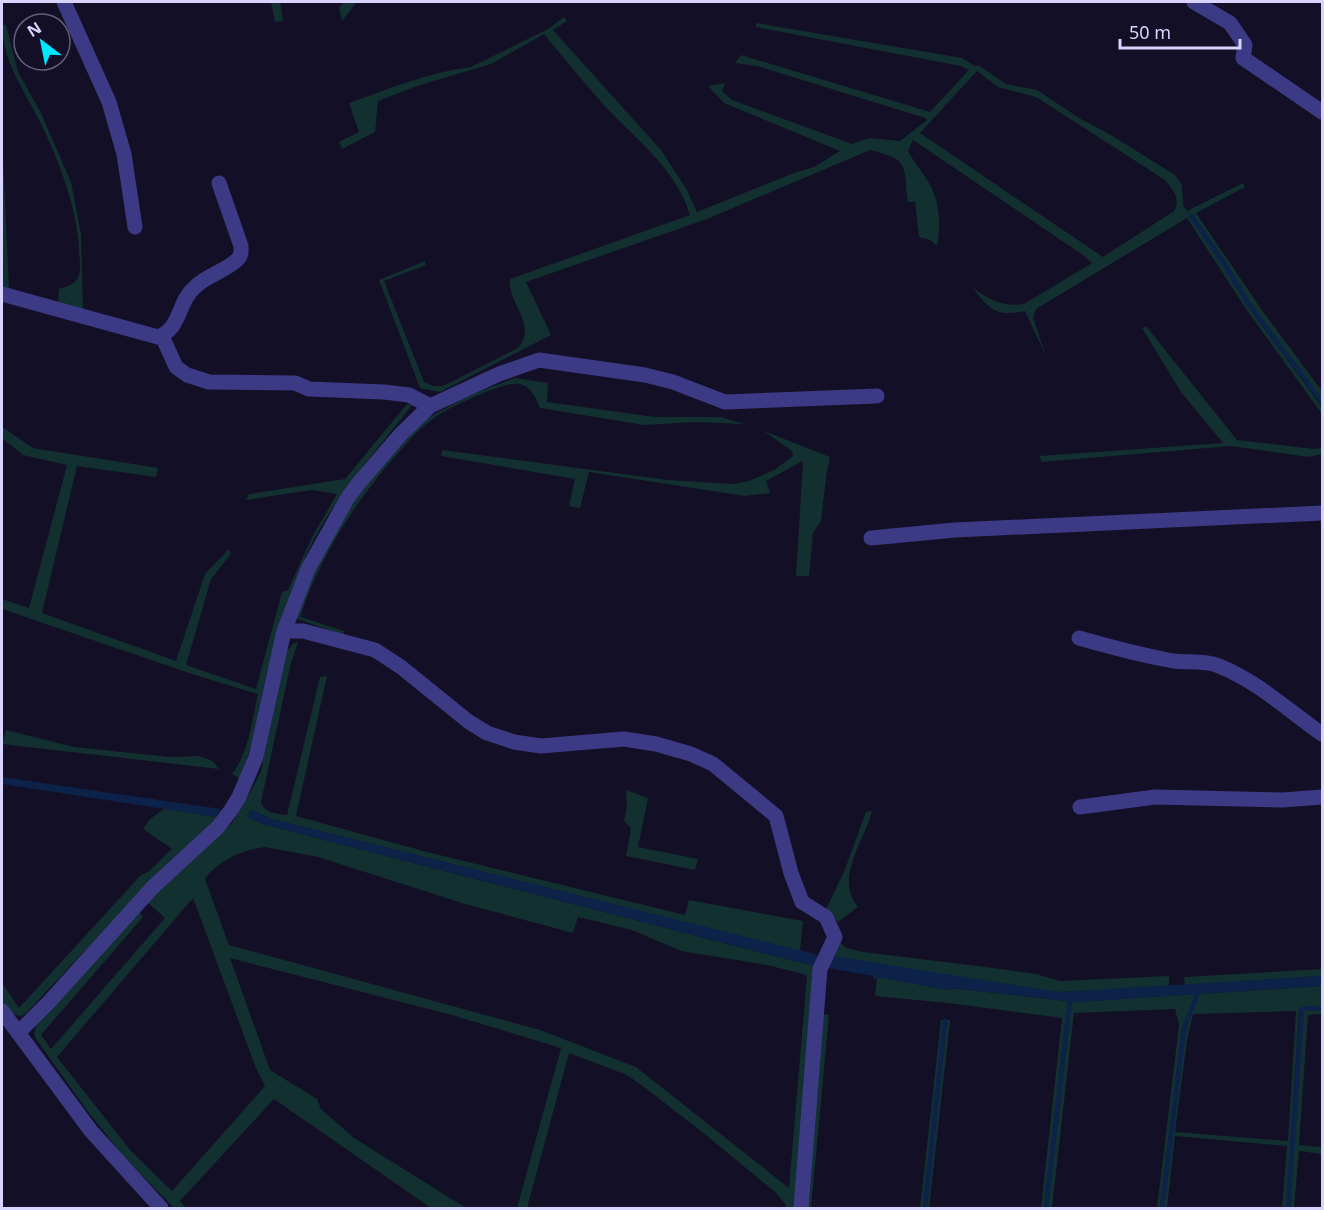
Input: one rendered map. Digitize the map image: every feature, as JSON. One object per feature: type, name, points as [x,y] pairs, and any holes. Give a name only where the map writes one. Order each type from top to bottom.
[{"type":"street","points":[[64,2],[109,102],[124,154],[135,227]]},
{"type":"street","points":[[1194,2],[1230,23],[1245,45],[1243,58],[1323,112]]},
{"type":"street","points":[[2,294],[158,338],[167,334],[176,323],[192,289],[204,279],[237,260],[242,254],[219,183]]},
{"type":"street","points":[[162,336],[176,367],[187,375],[209,382],[295,383],[309,389],[384,392],[409,395],[430,406]]},
{"type":"street","points":[[19,1032],[50,1002],[153,887],[218,827],[231,810],[256,758],[284,631],[308,569],[347,499],[414,419],[430,406],[499,374],[539,360],[645,375],[673,382],[725,402],[877,396]]},
{"type":"street","points":[[871,538],[955,530],[1323,513]]},
{"type":"street","points":[[284,631],[303,631],[375,650],[401,667],[469,722],[487,733],[514,742],[541,746],[624,739],[656,744],[691,754],[713,764],[776,816],[790,873],[802,902],[826,917],[835,937],[820,969],[801,1209]]},
{"type":"street","points":[[1079,638],[1116,649],[1170,660],[1219,666],[1250,682],[1323,734]]},
{"type":"street","points":[[1080,807],[1155,797],[1283,800],[1323,797]]},
{"type":"street","points":[[3,1014],[19,1032],[91,1131],[152,1206]]},
{"type":"green space","points":[[271,2],[280,2],[283,21],[275,22]]},
{"type":"green space","points":[[344,2],[357,2],[342,21],[339,8]]},
{"type":"green space","points":[[564,17],[567,21],[553,30],[661,150],[687,190],[697,212],[814,167],[840,151],[724,103],[708,86],[725,83],[722,91],[732,100],[852,144],[869,138],[900,141],[927,120],[757,66],[735,63],[741,55],[930,112],[969,70],[961,66],[756,27],[756,23],[962,58],[975,66],[978,65],[1006,84],[1037,90],[1079,118],[1175,175],[1182,185],[1183,205],[1187,211],[1243,183],[1245,187],[1196,213],[1264,313],[1322,391],[1322,401],[1249,303],[1227,264],[1193,215],[1190,216],[1247,305],[1322,407],[1322,414],[1248,312],[1187,218],[1036,309],[1033,318],[1046,356],[1025,311],[1007,313],[994,310],[972,287],[996,302],[1024,304],[1092,263],[913,140],[908,151],[933,190],[937,206],[939,230],[937,246],[930,240],[919,237],[915,202],[908,202],[902,165],[892,157],[870,150],[707,219],[526,282],[551,335],[440,392],[420,388],[379,280],[425,261],[426,265],[384,281],[424,382],[434,386],[443,386],[518,348],[525,330],[510,288],[510,279],[690,215],[675,182],[664,168],[601,102],[544,34],[491,64],[417,86],[378,101],[375,132],[342,149],[339,142],[359,132],[349,103],[424,77],[471,67],[548,29]],"holes":[[[977,71],[998,87],[1036,97],[1165,180],[1176,198],[1174,211],[1103,257],[920,133]]]},
{"type":"green space","points":[[2,24],[6,25],[12,48],[12,68],[6,52]]},
{"type":"green space","points":[[14,72],[18,72],[41,113],[71,182],[81,234],[83,312],[58,304],[59,289],[75,282],[80,271],[78,235],[67,188],[56,159],[44,130]]},
{"type":"green space","points":[[2,134],[9,289],[2,287]]},
{"type":"green space","points":[[1146,326],[1237,440],[1322,448],[1322,454],[1309,457],[1231,446],[1041,462],[1040,456],[1223,443],[1181,392],[1142,328]]},
{"type":"green space","points":[[515,378],[548,383],[547,402],[655,417],[721,417],[744,424],[695,422],[644,425],[540,408],[532,392],[522,384],[500,387],[475,396],[437,416],[415,435],[385,468],[355,507],[329,550],[300,617],[344,631],[343,635],[295,618],[331,538],[371,476],[427,418],[470,395]]},
{"type":"green space","points":[[407,404],[412,405],[350,484],[309,549],[276,642],[251,744],[239,778],[232,774],[246,746],[258,694],[192,674],[2,609],[2,599],[29,608],[67,465],[23,455],[2,438],[2,427],[33,448],[158,468],[156,477],[77,466],[42,613],[176,661],[205,574],[229,549],[231,554],[211,579],[186,665],[256,689],[282,592],[288,590],[312,537],[337,494],[312,490],[246,500],[249,494],[345,479]]},
{"type":"green space","points":[[764,431],[830,457],[821,521],[813,533],[809,576],[796,576],[803,461],[766,481],[770,493],[745,496],[589,472],[580,508],[569,506],[575,479],[441,456],[442,450],[668,480],[734,484],[749,481],[774,470],[793,456],[792,451]]},
{"type":"green space","points":[[298,642],[291,663],[261,802],[268,811],[287,815],[320,677],[327,676],[296,816],[427,852],[685,915],[689,900],[803,921],[800,951],[272,819],[251,810],[247,817],[266,825],[814,966],[797,1208],[786,1208],[775,1192],[701,1131],[627,1075],[569,1053],[527,1208],[517,1208],[561,1048],[452,1015],[230,958],[270,1070],[317,1099],[321,1109],[354,1138],[466,1208],[431,1208],[274,1099],[180,1201],[186,1208],[174,1208],[124,1157],[86,1109],[34,1033],[37,1024],[139,911],[143,917],[41,1035],[51,1049],[165,918],[147,902],[232,823],[261,771],[285,653]],"holes":[[[265,847],[318,857],[462,903],[573,933],[578,917],[632,930],[681,951],[767,965],[807,975],[789,1188],[636,1067],[540,1030],[229,945],[205,879],[224,861],[248,850]],[[193,898],[256,1068],[265,1086],[172,1191],[131,1151],[57,1057]]]},
{"type":"green space","points":[[6,730],[74,747],[170,757],[199,756],[213,761],[219,769],[2,744]]},
{"type":"green space","points":[[626,790],[648,798],[638,847],[698,859],[695,870],[626,856],[631,828],[624,821],[627,806]]},
{"type":"green space","points":[[165,808],[216,817],[164,867],[27,1012],[22,1016],[11,1014],[2,1001],[2,983],[19,1008],[141,875],[148,872],[172,849],[143,829],[150,819]]},
{"type":"green space","points":[[872,811],[850,872],[851,896],[858,907],[838,922],[826,909],[844,872],[866,812]]},
{"type":"green space","points":[[840,942],[846,948],[863,952],[1036,974],[1060,981],[1169,976],[1169,986],[1046,991],[832,956]]},
{"type":"green space","points":[[1322,969],[1322,976],[1185,985],[1184,977]]},
{"type":"green space","points":[[877,977],[950,990],[951,988],[1076,1002],[1194,994],[1194,1001],[1182,1030],[1160,1208],[1157,1208],[1179,1025],[1175,1009],[1074,1013],[1052,1208],[1047,1208],[1070,1017],[1067,1016],[1044,1208],[1041,1208],[1062,1018],[875,996]]},
{"type":"green space","points":[[1322,986],[1322,1006],[1299,1010],[1287,1208],[1282,1208],[1287,1146],[1175,1136],[1167,1208],[1163,1208],[1185,1029],[1199,994]],"holes":[[[1296,1011],[1288,1141],[1175,1132],[1187,1041],[1193,1014]]]},
{"type":"green space","points":[[1322,1009],[1322,1014],[1308,1015],[1299,1145],[1322,1147],[1322,1154],[1299,1151],[1294,1208],[1290,1208],[1303,1011]]},
{"type":"green space","points":[[823,1014],[829,1015],[811,1208],[805,1208]]},
{"type":"green space","points":[[941,1020],[945,1020],[923,1208],[920,1208]]},
{"type":"green space","points":[[945,1020],[950,1020],[950,1022],[929,1208],[926,1208],[947,1022]]},
{"type":"water","points":[[2,777],[221,809],[216,817],[2,784]]},
{"type":"water","points":[[251,810],[272,819],[815,954],[819,957],[814,966],[266,825],[247,817]]},
{"type":"water","points":[[832,956],[1059,992],[1322,976],[1322,986],[1076,1002],[951,988],[950,990],[877,977],[873,979],[873,976],[828,968]]},
{"type":"waterway","points":[[1191,216],[1248,303],[1322,402]]},
{"type":"waterway","points":[[1162,1208],[1184,1029],[1194,1005],[1197,990]]},
{"type":"waterway","points":[[1046,1208],[1068,1016],[1070,1001],[1073,998]]},
{"type":"waterway","points":[[1288,1208],[1302,1009],[1322,1008]]},
{"type":"waterway","points":[[925,1208],[945,1021]]}]
